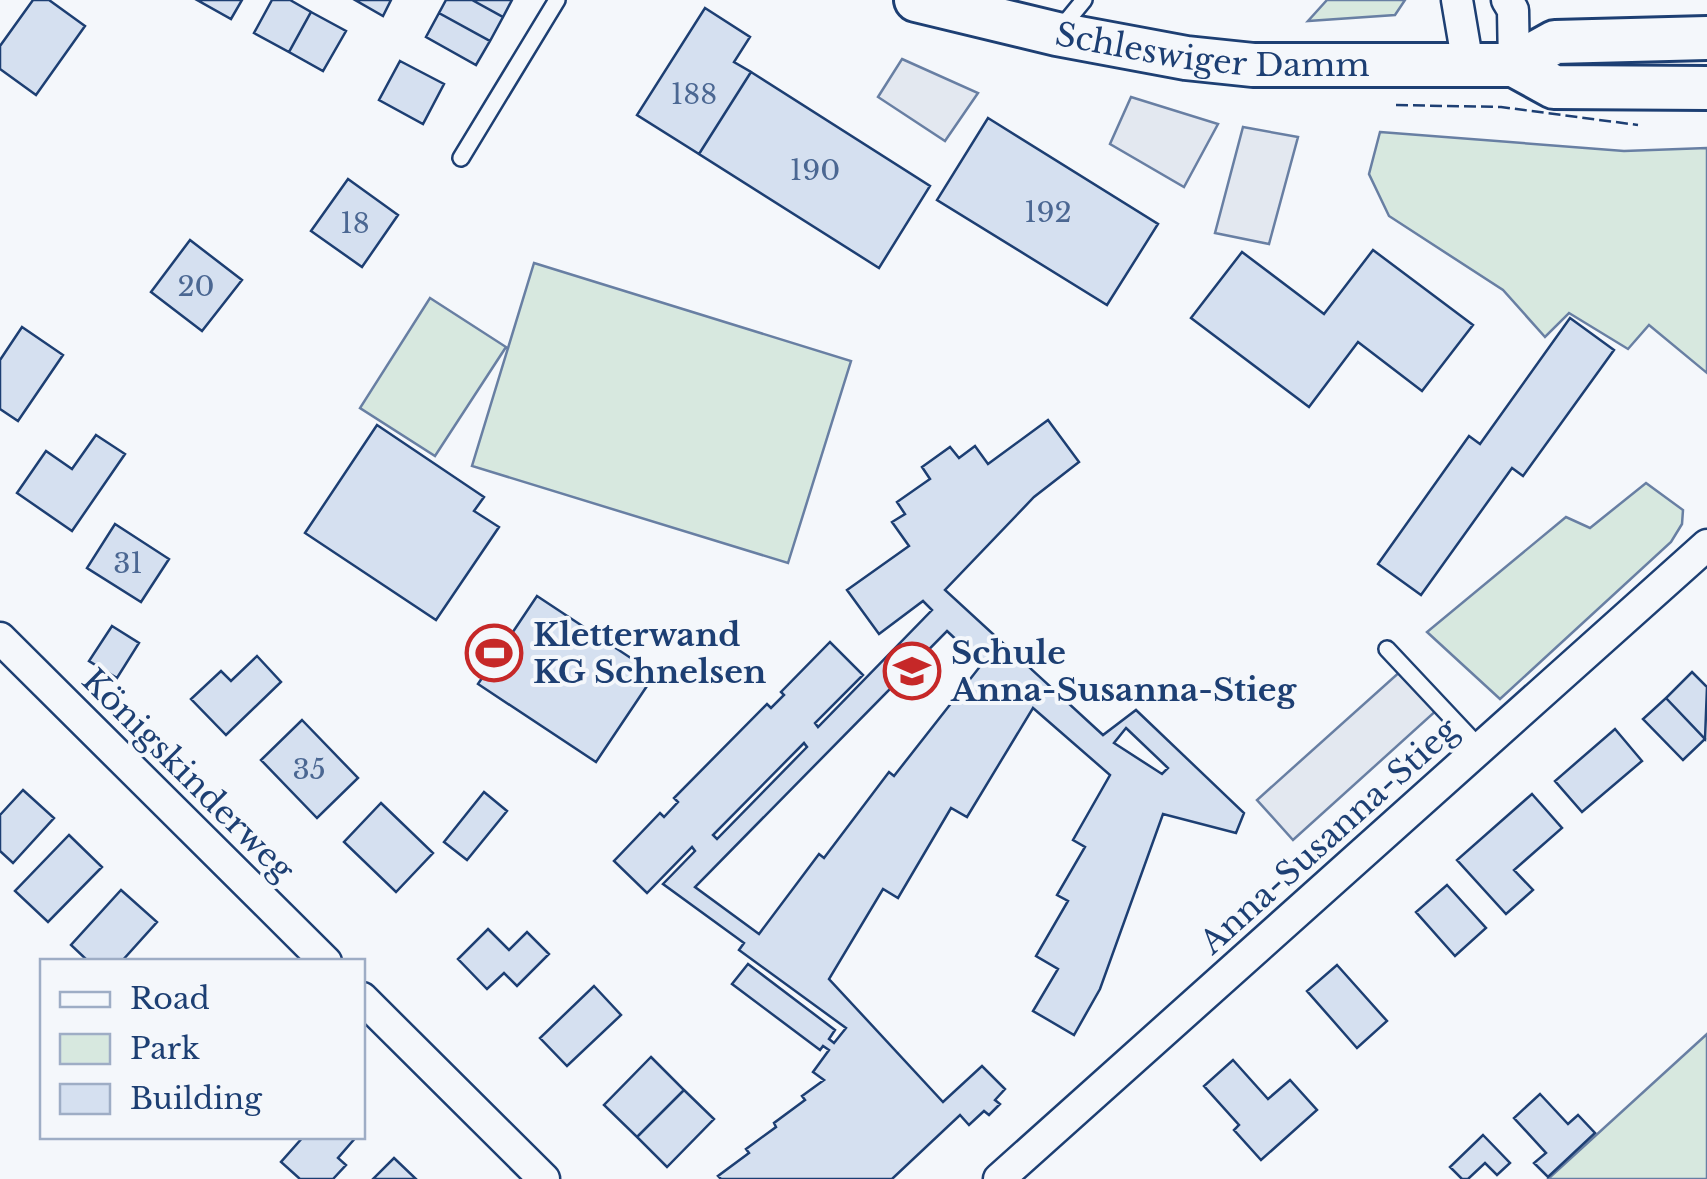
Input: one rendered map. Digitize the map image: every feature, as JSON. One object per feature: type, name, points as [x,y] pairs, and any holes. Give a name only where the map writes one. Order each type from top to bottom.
[{"type":"main road","name":"Schleswiger Damm","points":[[916,0],[1057,34],[1186,58],[1321,68],[1514,65],[1554,87],[1707,88]]},
{"type":"main road","name":"Schleswiger Damm","points":[[1514,65],[1555,42],[1707,38]]},
{"type":"street","points":[[1457,0],[1468,65]]},
{"type":"street","points":[[1508,0],[1513,10],[1514,65]]},
{"type":"street","name":"Anna-Susanna-Stieg","points":[[999,1179],[1707,545]]},
{"type":"street","name":"Königskinderweg","points":[[0,638],[323,959]]},
{"type":"street","points":[[365,1001],[544,1179]]},
{"type":"lane","points":[[461,158],[556,0]]},
{"type":"lane","points":[[1057,34],[1084,0]]},
{"type":"lane","points":[[1386,649],[1480,748]]},
{"type":"green space","points":[[1327,0],[1405,0],[1395,15],[1308,21]]},
{"type":"green space","points":[[1380,132],[1624,151],[1707,148],[1707,373],[1649,325],[1628,349],[1569,313],[1545,337],[1503,290],[1389,216],[1369,174]]},
{"type":"green space","points":[[534,263],[851,361],[788,563],[472,466]]},
{"type":"green space","points":[[430,298],[506,347],[435,456],[360,408]]},
{"type":"green space","points":[[1646,483],[1683,510],[1682,524],[1671,542],[1500,699],[1427,632],[1566,517],[1590,528]]},
{"type":"green space","points":[[1707,1034],[1707,1179],[1548,1179]]},
{"type":"shaded area","points":[[902,59],[978,93],[945,141],[878,97]]},
{"type":"shaded area","points":[[1131,97],[1218,124],[1184,187],[1110,144]]},
{"type":"shaded area","points":[[1243,127],[1298,137],[1269,244],[1215,233]]},
{"type":"shaded area","points":[[1403,669],[1438,709],[1293,840],[1257,800]]},
{"type":"building","points":[[33,0],[49,0],[85,26],[36,95],[0,69],[0,46]]},
{"type":"building","points":[[197,0],[242,0],[231,19]]},
{"type":"building","points":[[272,0],[290,0],[311,12],[289,52],[254,33]]},
{"type":"building","points":[[355,0],[391,0],[383,16]]},
{"type":"building","points":[[446,0],[472,0],[503,17],[490,41],[439,13]]},
{"type":"building","points":[[472,0],[512,0],[503,17]]},
{"type":"building","points":[[705,8],[750,37],[734,62],[751,72],[699,154],[637,115]]},
{"type":"building","points":[[311,12],[346,31],[323,71],[289,52]]},
{"type":"building","points":[[439,13],[490,41],[476,65],[426,37]]},
{"type":"building","points":[[400,61],[444,84],[423,124],[379,100]]},
{"type":"building","points":[[751,72],[930,186],[879,268],[699,154]]},
{"type":"building","points":[[988,118],[1158,224],[1107,305],[937,200]]},
{"type":"building","points":[[348,179],[398,215],[362,267],[311,231]]},
{"type":"building","points":[[190,240],[242,280],[202,331],[151,292]]},
{"type":"building","points":[[1373,250],[1473,325],[1422,391],[1358,342],[1309,407],[1191,318],[1242,252],[1324,314]]},
{"type":"building","points":[[1570,318],[1614,350],[1523,476],[1512,468],[1421,595],[1378,564],[1469,436],[1480,444]]},
{"type":"building","points":[[22,327],[63,355],[18,421],[0,409],[0,360]]},
{"type":"building","points":[[1048,420],[1079,462],[1034,497],[945,590],[1103,735],[1136,710],[1244,813],[1236,833],[1163,814],[1100,989],[1074,1035],[1033,1011],[1058,969],[1036,956],[1068,901],[1057,895],[1085,847],[1073,840],[1110,775],[1033,708],[967,817],[951,808],[898,898],[883,889],[829,979],[943,1102],[982,1066],[1005,1089],[995,1100],[1000,1104],[989,1115],[984,1111],[969,1125],[960,1115],[892,1179],[721,1179],[718,1176],[749,1153],[746,1149],[776,1127],[774,1123],[824,1080],[813,1072],[829,1050],[823,1046],[820,1050],[732,984],[748,964],[835,1030],[829,1039],[834,1043],[846,1028],[739,950],[744,943],[663,884],[695,851],[692,847],[647,893],[614,861],[660,813],[664,817],[678,802],[674,798],[767,704],[771,708],[784,695],[781,692],[830,642],[863,675],[815,723],[818,727],[932,610],[923,601],[879,634],[847,590],[909,546],[892,522],[905,514],[897,502],[930,479],[922,467],[950,447],[959,458],[975,446],[988,464]],"holes":[[[947,631],[982,664],[894,776],[889,772],[824,858],[819,854],[759,934],[695,887]],[[1126,728],[1168,768],[1162,774],[1114,743]],[[804,743],[807,747],[717,839],[713,835]]]},
{"type":"building","points":[[377,425],[484,497],[474,511],[499,527],[436,620],[305,533]]},
{"type":"building","points":[[96,435],[125,454],[72,531],[17,493],[46,451],[72,469]]},
{"type":"building","points":[[115,524],[169,559],[141,602],[87,568]]},
{"type":"building","points":[[537,596],[655,674],[596,762],[478,684]]},
{"type":"building","points":[[112,626],[139,643],[117,678],[89,661]]},
{"type":"building","points":[[257,656],[281,682],[226,735],[191,699],[221,671],[231,681]]},
{"type":"building","points":[[1692,672],[1707,687],[1705,739],[1666,698]]},
{"type":"building","points":[[1666,698],[1705,739],[1683,760],[1643,719]]},
{"type":"building","points":[[302,720],[358,778],[317,818],[261,760]]},
{"type":"building","points":[[1615,729],[1642,761],[1582,812],[1555,781]]},
{"type":"building","points":[[23,790],[54,818],[13,863],[0,851],[0,815]]},
{"type":"building","points":[[484,792],[507,811],[467,860],[444,842]]},
{"type":"building","points":[[1532,794],[1562,828],[1514,870],[1533,890],[1506,914],[1457,860]]},
{"type":"building","points":[[381,803],[433,853],[396,892],[344,842]]},
{"type":"building","points":[[69,835],[102,867],[48,922],[15,891]]},
{"type":"building","points":[[1447,885],[1486,928],[1455,956],[1416,912]]},
{"type":"building","points":[[121,890],[157,922],[124,959],[86,959],[71,945]]},
{"type":"building","points":[[488,929],[509,950],[527,932],[549,954],[517,986],[504,973],[487,989],[458,959]]},
{"type":"building","points":[[1337,965],[1387,1021],[1357,1048],[1307,991]]},
{"type":"building","points":[[594,986],[621,1015],[567,1066],[540,1038]]},
{"type":"building","points":[[651,1057],[684,1090],[637,1137],[604,1105]]},
{"type":"building","points":[[1233,1060],[1268,1099],[1290,1080],[1317,1110],[1261,1160],[1234,1130],[1239,1125],[1204,1086]]},
{"type":"building","points":[[684,1090],[714,1119],[667,1167],[637,1137]]},
{"type":"building","points":[[1540,1094],[1568,1124],[1578,1115],[1595,1133],[1548,1177],[1534,1163],[1546,1153],[1514,1118]]},
{"type":"building","points":[[1483,1135],[1510,1163],[1497,1175],[1485,1163],[1468,1179],[1462,1179],[1450,1167]]},
{"type":"building","points":[[301,1139],[354,1139],[338,1158],[346,1165],[333,1179],[300,1179],[281,1162]]},
{"type":"building","points":[[394,1158],[416,1179],[373,1179]]},
{"type":"fence","points":[[1396,105],[1501,107],[1638,125]]},
{"type":"place","name":"Kletterwand KG Schnelsen","points":[[494,653]]},
{"type":"place","name":"Schule Anna-Susanna-Stieg","points":[[912,671]]}]
